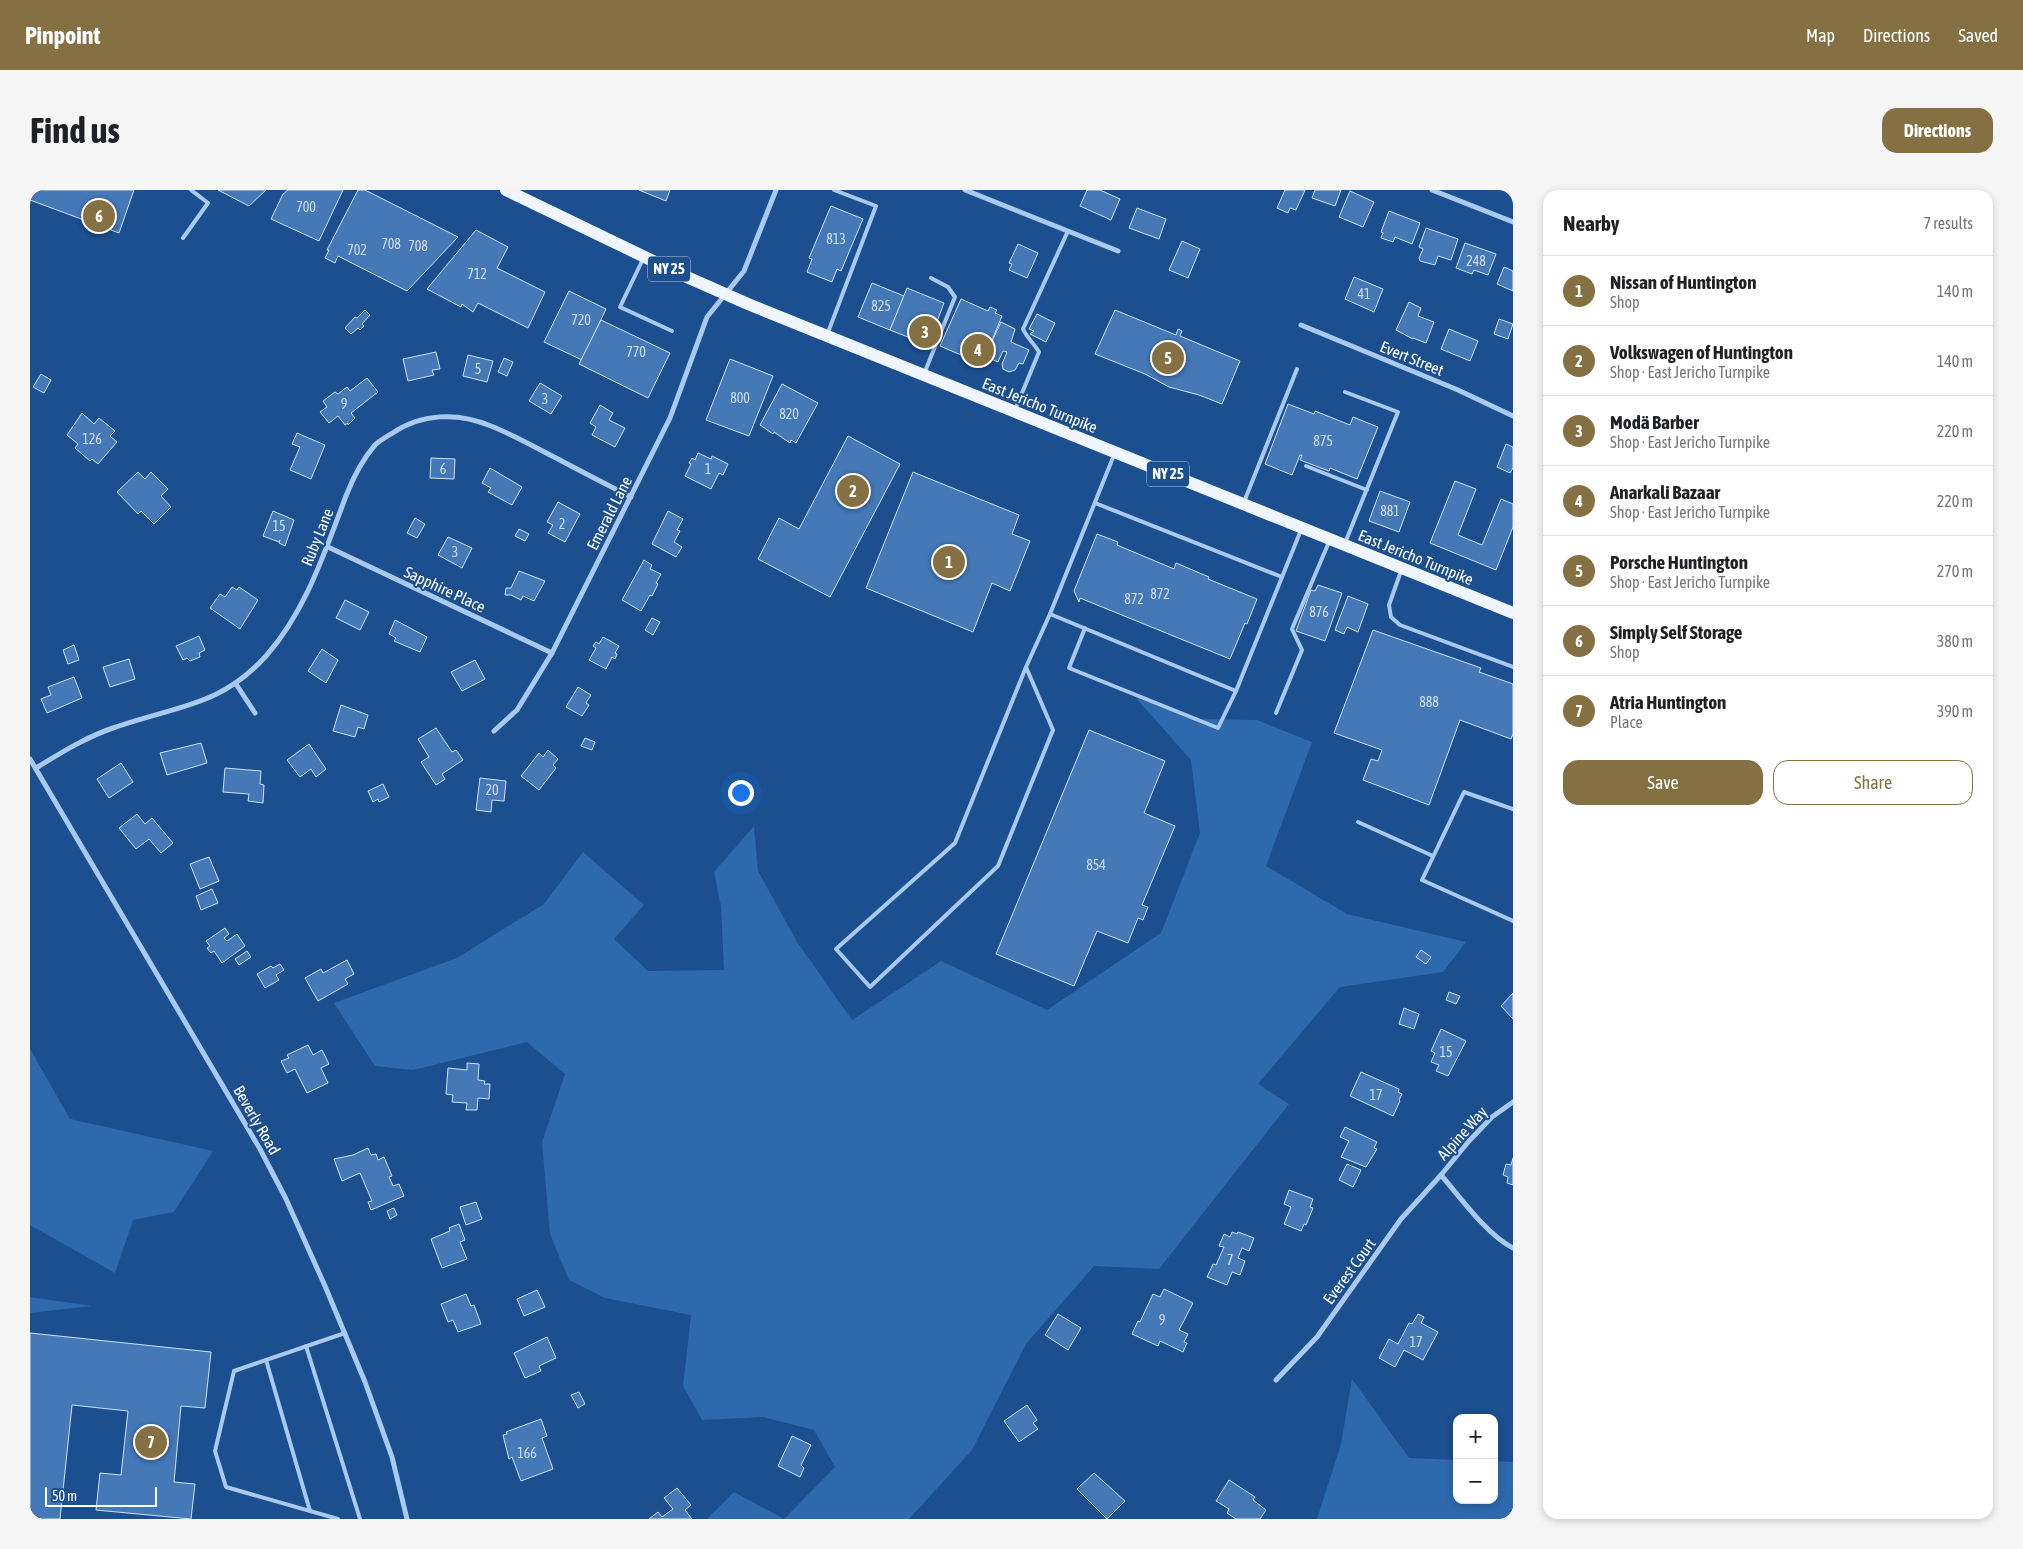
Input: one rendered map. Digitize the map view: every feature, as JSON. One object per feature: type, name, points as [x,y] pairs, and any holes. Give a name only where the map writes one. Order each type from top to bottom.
[{"type":"main road","name":"East Jericho Turnpike","points":[[506,190],[725,295],[1402,569],[1511,611]]},
{"type":"street","name":"Emerald Lane","points":[[494,731],[517,710],[552,653],[670,418],[707,317],[744,271],[776,190]]},
{"type":"street","points":[[965,190],[1118,251]]},
{"type":"street","points":[[1432,190],[1513,222]]},
{"type":"street","name":"Evert Street","points":[[1300,325],[1458,390],[1513,416]]},
{"type":"street","name":"Ruby Lane","points":[[36,768],[78,743],[116,726],[181,709],[206,700],[236,684],[266,656],[288,627],[307,592],[328,546],[346,495],[359,468],[376,444],[404,425],[431,417],[459,417],[491,425],[631,497]]},
{"type":"street","name":"Sapphire Place","points":[[328,546],[552,653]]},
{"type":"street","points":[[236,684],[255,713]]},
{"type":"street","name":"Beverly Road","points":[[30,759],[260,1149],[286,1199],[345,1333],[392,1457],[407,1519]]},
{"type":"street","name":"Alpine Way","points":[[1513,1102],[1492,1117],[1469,1141],[1441,1176],[1476,1216],[1507,1245],[1513,1248]]},
{"type":"street","name":"Everest Court","points":[[1276,1380],[1317,1337],[1402,1220],[1441,1176]]},
{"type":"lane","points":[[183,238],[208,203],[191,190]]},
{"type":"lane","points":[[827,337],[876,206],[834,190]]},
{"type":"lane","points":[[1014,412],[1040,352],[1023,328],[1068,231]]},
{"type":"lane","points":[[644,256],[620,307],[672,331]]},
{"type":"lane","points":[[923,376],[955,297],[948,287],[931,278]]},
{"type":"lane","points":[[1243,504],[1297,369]]},
{"type":"lane","points":[[1344,545],[1398,412],[1345,392]]},
{"type":"lane","points":[[1026,668],[1053,730],[998,866],[870,986],[836,949],[955,843],[1026,668],[1050,614],[1115,453]]},
{"type":"lane","points":[[1306,466],[1367,490]]},
{"type":"lane","points":[[1094,503],[1282,577]]},
{"type":"lane","points":[[1085,628],[1069,668],[1218,728],[1236,691],[1302,528]]},
{"type":"lane","points":[[1276,713],[1302,650],[1292,629],[1330,540]]},
{"type":"lane","points":[[1402,569],[1389,605],[1391,617],[1400,625],[1513,667]]},
{"type":"lane","points":[[1050,614],[1236,691]]},
{"type":"lane","points":[[1513,809],[1464,792],[1422,880],[1513,920]]},
{"type":"lane","points":[[1358,822],[1433,856]]},
{"type":"lane","points":[[338,1519],[226,1487],[215,1451],[234,1371],[345,1333]]},
{"type":"lane","points":[[306,1346],[360,1519]]},
{"type":"lane","points":[[266,1360],[310,1511]]},
{"type":"shaded area","points":[[1136,698],[1200,719],[1257,720],[1312,742],[1266,866],[1347,914],[1466,942],[1443,972],[1340,987],[1258,1084],[1289,1104],[1159,1269],[1094,1266],[1026,1344],[972,1450],[909,1519],[784,1519],[835,1467],[814,1430],[763,1417],[702,1420],[683,1386],[691,1315],[605,1298],[569,1280],[550,1234],[542,1142],[565,1074],[527,1042],[413,1070],[375,1066],[334,1003],[457,958],[544,904],[583,852],[644,905],[614,939],[648,971],[724,970],[721,906],[714,872],[754,826],[758,871],[797,942],[852,1020],[941,961],[1047,1010],[1161,933],[1200,833],[1191,760]]},
{"type":"shaded area","points":[[30,1049],[70,1119],[213,1151],[174,1212],[133,1220],[115,1273],[30,1225]]},
{"type":"shaded area","points":[[30,1297],[92,1306],[30,1313]]},
{"type":"shaded area","points":[[1352,1379],[1409,1458],[1453,1460],[1453,1504],[1498,1504],[1498,1461],[1513,1462],[1513,1519],[1317,1519],[1341,1444]]},
{"type":"shaded area","points":[[734,1492],[784,1519],[707,1519]]},
{"type":"building","points":[[30,190],[134,190],[119,233],[30,200]]},
{"type":"building","points":[[218,190],[266,190],[249,206]]},
{"type":"building","points":[[288,190],[343,190],[319,241],[271,219],[283,194]]},
{"type":"building","points":[[358,190],[365,190],[458,237],[407,291],[338,256],[335,263],[325,258],[329,250],[327,250]]},
{"type":"building","points":[[639,190],[670,190],[666,201]]},
{"type":"building","points":[[1087,190],[1100,190],[1120,199],[1111,220],[1080,206]]},
{"type":"building","points":[[1285,190],[1305,190],[1296,210],[1290,208],[1288,213],[1277,208]]},
{"type":"building","points":[[1315,190],[1341,190],[1335,206],[1312,198]]},
{"type":"building","points":[[1350,191],[1374,202],[1363,227],[1339,217]]},
{"type":"building","points":[[831,206],[863,219],[841,271],[837,269],[832,282],[807,272],[812,259],[809,258]]},
{"type":"building","points":[[1137,208],[1166,219],[1159,239],[1129,228]]},
{"type":"building","points":[[1389,211],[1420,223],[1412,244],[1395,237],[1393,242],[1381,238],[1383,233],[1381,232]]},
{"type":"building","points":[[1426,228],[1458,239],[1451,260],[1438,256],[1435,265],[1420,261],[1419,258],[1423,249],[1419,247]]},
{"type":"building","points":[[476,230],[508,247],[497,268],[545,292],[528,328],[478,303],[473,312],[462,304],[461,307],[427,289]]},
{"type":"building","points":[[1182,241],[1200,249],[1188,278],[1169,270]]},
{"type":"building","points":[[1465,243],[1496,254],[1488,275],[1474,270],[1472,274],[1456,268]]},
{"type":"building","points":[[1018,244],[1038,253],[1027,278],[1009,270],[1012,264],[1009,263]]},
{"type":"building","points":[[1504,267],[1513,271],[1513,291],[1497,284]]},
{"type":"building","points":[[1354,277],[1383,289],[1374,312],[1345,299]]},
{"type":"building","points":[[872,283],[904,296],[890,330],[858,317]]},
{"type":"building","points":[[907,288],[944,303],[928,345],[890,330]]},
{"type":"building","points":[[569,291],[606,309],[582,360],[544,342]]},
{"type":"building","points":[[961,299],[988,311],[990,307],[997,310],[995,313],[1002,316],[982,364],[940,346]]},
{"type":"building","points":[[1409,302],[1421,308],[1418,316],[1434,322],[1426,343],[1396,330]]},
{"type":"building","points":[[365,310],[370,315],[362,324],[364,326],[351,334],[345,328]]},
{"type":"building","points":[[1115,310],[1176,335],[1178,329],[1182,331],[1180,336],[1240,361],[1222,404],[1199,395],[1169,387],[1145,374],[1095,354]]},
{"type":"building","points":[[1037,314],[1055,323],[1046,342],[1030,334],[1034,331],[1029,329]]},
{"type":"building","points":[[1499,319],[1513,324],[1508,339],[1494,334]]},
{"type":"building","points":[[601,320],[670,353],[648,398],[579,364]]},
{"type":"building","points":[[1001,322],[1015,329],[1011,342],[1029,350],[1023,364],[1019,363],[1015,370],[1009,372],[1003,369],[1002,364],[1007,352],[1003,351],[998,362],[985,356]]},
{"type":"building","points":[[1449,329],[1478,341],[1470,361],[1441,349]]},
{"type":"building","points":[[436,352],[440,369],[432,370],[434,375],[408,381],[403,359]]},
{"type":"building","points":[[468,355],[493,361],[487,382],[463,376]]},
{"type":"building","points":[[504,358],[513,362],[507,376],[498,372]]},
{"type":"building","points":[[730,359],[773,376],[749,436],[706,420]]},
{"type":"building","points":[[41,374],[51,380],[44,393],[33,387]]},
{"type":"building","points":[[367,378],[378,392],[351,413],[355,418],[348,425],[348,423],[345,425],[338,416],[329,423],[320,412],[327,407],[323,401],[335,392],[338,394],[347,387],[350,391]]},
{"type":"building","points":[[540,383],[562,396],[551,414],[529,401]]},
{"type":"building","points":[[782,384],[818,403],[796,443],[791,440],[790,443],[760,425]]},
{"type":"building","points":[[1288,404],[1314,414],[1315,411],[1350,425],[1353,417],[1378,427],[1357,479],[1330,468],[1329,471],[1300,460],[1302,455],[1300,455],[1292,475],[1265,464]]},
{"type":"building","points":[[600,405],[613,413],[609,420],[625,428],[615,447],[592,435],[596,427],[590,423]]},
{"type":"building","points":[[82,413],[94,424],[99,418],[115,431],[110,436],[117,442],[98,464],[92,459],[90,461],[75,448],[78,444],[67,435]]},
{"type":"building","points":[[297,433],[325,445],[311,479],[290,470],[300,447],[292,444]]},
{"type":"building","points":[[848,436],[900,464],[830,597],[758,559],[779,518],[799,529]]},
{"type":"building","points":[[1506,444],[1513,447],[1513,468],[1510,473],[1497,467]]},
{"type":"building","points":[[698,453],[711,459],[712,456],[728,464],[723,475],[719,473],[711,489],[685,476],[691,464],[689,463],[692,458],[695,460]]},
{"type":"building","points":[[431,458],[455,459],[454,479],[430,478]]},
{"type":"building","points":[[490,468],[522,487],[512,505],[488,492],[491,488],[482,483]]},
{"type":"building","points":[[138,472],[145,479],[151,472],[168,489],[161,496],[171,507],[154,524],[141,511],[138,514],[117,492]]},
{"type":"building","points":[[913,472],[1019,515],[1012,534],[1030,541],[1010,591],[992,583],[973,632],[866,588]]},
{"type":"building","points":[[1455,481],[1476,489],[1458,535],[1482,545],[1501,499],[1513,504],[1513,527],[1496,570],[1430,543]]},
{"type":"building","points":[[1380,491],[1410,502],[1399,532],[1369,521]]},
{"type":"building","points":[[558,502],[580,514],[565,542],[548,533],[553,525],[547,522]]},
{"type":"building","points":[[273,511],[294,520],[285,546],[279,543],[280,540],[279,542],[263,536]]},
{"type":"building","points":[[668,511],[683,519],[677,530],[680,531],[674,542],[682,547],[676,557],[652,544]]},
{"type":"building","points":[[415,518],[425,524],[417,538],[407,533]]},
{"type":"building","points":[[519,529],[529,534],[525,541],[515,536]]},
{"type":"building","points":[[1097,534],[1118,542],[1117,545],[1174,569],[1176,563],[1209,577],[1208,579],[1257,599],[1230,659],[1080,598],[1079,602],[1074,591]]},
{"type":"building","points":[[448,537],[472,548],[462,568],[438,555]]},
{"type":"building","points":[[644,560],[652,565],[650,569],[661,574],[652,596],[650,595],[641,611],[622,600]]},
{"type":"building","points":[[519,571],[545,581],[534,601],[523,596],[521,600],[511,595],[505,595],[506,588],[511,588]]},
{"type":"building","points":[[1318,585],[1342,593],[1325,641],[1296,631],[1311,590],[1315,591]]},
{"type":"building","points":[[232,587],[237,590],[239,587],[258,600],[240,629],[210,608],[220,594],[225,597]]},
{"type":"building","points":[[1348,596],[1368,604],[1358,632],[1347,627],[1344,634],[1335,630]]},
{"type":"building","points":[[345,600],[369,612],[360,630],[336,618]]},
{"type":"building","points":[[652,618],[660,622],[653,635],[645,630]]},
{"type":"building","points":[[395,620],[427,637],[420,652],[394,641],[396,638],[389,634]]},
{"type":"building","points":[[1373,630],[1481,668],[1479,672],[1513,684],[1513,734],[1511,739],[1460,720],[1429,805],[1363,780],[1371,759],[1378,761],[1382,750],[1334,733]]},
{"type":"building","points":[[199,636],[205,650],[199,653],[200,657],[190,661],[187,658],[183,660],[176,646]]},
{"type":"building","points":[[603,637],[619,646],[615,653],[617,654],[615,659],[612,657],[606,669],[589,660],[596,648],[593,646],[596,642],[599,644]]},
{"type":"building","points":[[74,645],[79,660],[68,664],[63,650]]},
{"type":"building","points":[[322,649],[338,660],[326,683],[308,671]]},
{"type":"building","points":[[129,659],[135,679],[110,687],[103,667]]},
{"type":"building","points":[[475,660],[485,679],[462,691],[451,672]]},
{"type":"building","points":[[74,677],[82,698],[47,713],[41,699],[51,695],[48,687]]},
{"type":"building","points":[[578,687],[591,695],[586,703],[589,705],[582,716],[566,707]]},
{"type":"building","points":[[341,705],[368,715],[364,729],[358,727],[355,737],[333,731]]},
{"type":"building","points":[[436,728],[452,752],[456,750],[463,760],[442,774],[445,779],[436,785],[421,762],[429,757],[418,739]]},
{"type":"building","points":[[1089,730],[1165,761],[1144,813],[1175,826],[1142,905],[1148,907],[1143,920],[1138,918],[1128,943],[1097,931],[1074,986],[996,954]]},
{"type":"building","points":[[585,738],[595,742],[592,750],[581,746]]},
{"type":"building","points":[[201,743],[207,763],[167,775],[160,753]]},
{"type":"building","points":[[309,744],[326,769],[316,777],[311,769],[300,777],[287,760]]},
{"type":"building","points":[[548,750],[558,759],[553,765],[556,768],[539,790],[521,776],[539,753],[543,757]]},
{"type":"building","points":[[121,763],[133,782],[109,798],[97,779]]},
{"type":"building","points":[[225,768],[261,771],[260,784],[264,785],[263,803],[248,801],[249,794],[223,792]]},
{"type":"building","points":[[480,778],[506,781],[504,801],[492,800],[491,812],[476,810]]},
{"type":"building","points":[[383,784],[389,797],[379,802],[378,799],[373,802],[368,791]]},
{"type":"building","points":[[137,814],[145,824],[152,818],[173,843],[161,853],[149,839],[136,849],[119,828]]},
{"type":"building","points":[[209,857],[219,881],[200,889],[190,864]]},
{"type":"building","points":[[212,889],[218,903],[201,910],[196,896]]},
{"type":"building","points":[[225,928],[229,934],[224,938],[227,941],[237,934],[245,946],[222,963],[214,951],[211,953],[207,948],[210,946],[206,941]]},
{"type":"building","points":[[1421,950],[1431,957],[1426,964],[1416,957]]},
{"type":"building","points":[[247,951],[251,957],[239,965],[235,959]]},
{"type":"building","points":[[347,960],[354,974],[345,979],[348,984],[318,1001],[305,978],[321,969],[323,973]]},
{"type":"building","points":[[280,964],[284,970],[276,975],[279,980],[265,988],[257,974],[271,966],[273,968]]},
{"type":"building","points":[[1449,992],[1460,996],[1456,1004],[1446,1000]]},
{"type":"building","points":[[1513,993],[1513,1019],[1501,1006]]},
{"type":"building","points":[[1404,1008],[1419,1014],[1414,1029],[1399,1024]]},
{"type":"building","points":[[1441,1029],[1466,1041],[1448,1076],[1436,1071],[1439,1065],[1431,1062],[1435,1053],[1431,1051]]},
{"type":"building","points":[[308,1045],[313,1055],[322,1050],[329,1064],[321,1068],[328,1083],[307,1093],[295,1069],[287,1073],[281,1061],[289,1058],[287,1055]]},
{"type":"building","points":[[467,1063],[479,1064],[478,1080],[485,1081],[484,1084],[490,1084],[489,1099],[478,1098],[477,1110],[466,1110],[467,1103],[452,1102],[453,1095],[446,1094],[448,1068],[467,1070]]},
{"type":"building","points":[[1361,1072],[1399,1089],[1398,1092],[1402,1094],[1393,1116],[1350,1096]]},
{"type":"building","points":[[1345,1127],[1377,1142],[1374,1148],[1377,1149],[1366,1167],[1341,1157],[1349,1141],[1340,1137]]},
{"type":"building","points":[[368,1148],[371,1155],[376,1154],[378,1160],[384,1157],[392,1176],[389,1177],[393,1186],[399,1184],[404,1196],[371,1210],[368,1202],[372,1201],[360,1173],[342,1181],[334,1159],[353,1155]]},
{"type":"building","points":[[1513,1158],[1513,1185],[1507,1183],[1508,1177],[1503,1175],[1506,1164],[1511,1165]]},
{"type":"building","points":[[1347,1164],[1361,1170],[1353,1187],[1339,1180]]},
{"type":"building","points":[[1289,1190],[1313,1199],[1310,1207],[1313,1208],[1306,1225],[1304,1224],[1301,1231],[1284,1224],[1291,1207],[1284,1204]]},
{"type":"building","points":[[476,1202],[482,1219],[466,1225],[460,1207]]},
{"type":"building","points":[[394,1208],[397,1215],[390,1219],[387,1211]]},
{"type":"building","points":[[459,1224],[465,1240],[460,1242],[467,1259],[442,1268],[431,1239],[450,1231],[449,1228]]},
{"type":"building","points":[[1232,1232],[1237,1234],[1238,1232],[1254,1238],[1249,1251],[1242,1248],[1238,1258],[1245,1261],[1240,1275],[1232,1272],[1227,1285],[1207,1277],[1213,1264],[1216,1265],[1224,1247],[1219,1246],[1224,1234],[1230,1237]]},
{"type":"building","points":[[1164,1289],[1193,1303],[1179,1330],[1188,1334],[1184,1342],[1187,1343],[1183,1352],[1160,1341],[1158,1346],[1132,1334],[1138,1321],[1140,1322],[1153,1294],[1160,1297]]},
{"type":"building","points":[[537,1290],[545,1307],[524,1316],[517,1299]]},
{"type":"building","points":[[466,1294],[471,1306],[474,1305],[481,1324],[458,1332],[453,1320],[448,1322],[441,1304]]},
{"type":"building","points":[[1058,1314],[1081,1328],[1068,1350],[1045,1335]]},
{"type":"building","points":[[1418,1314],[1424,1317],[1421,1323],[1438,1332],[1423,1360],[1404,1350],[1395,1367],[1379,1358],[1389,1339],[1398,1344],[1409,1323],[1412,1324]]},
{"type":"building","points":[[30,1333],[211,1352],[205,1408],[181,1406],[174,1482],[195,1484],[191,1519],[96,1510],[100,1473],[121,1475],[128,1411],[72,1405],[60,1519],[30,1519]]},
{"type":"building","points":[[547,1337],[556,1358],[539,1366],[541,1371],[525,1378],[514,1353]]},
{"type":"building","points":[[579,1392],[585,1404],[578,1408],[571,1395]]},
{"type":"building","points":[[1027,1405],[1037,1420],[1033,1423],[1038,1429],[1019,1442],[1004,1421]]},
{"type":"building","points":[[541,1419],[547,1436],[542,1438],[553,1469],[521,1481],[512,1457],[509,1459],[503,1435],[507,1434],[506,1432]]},
{"type":"building","points":[[792,1436],[811,1445],[801,1465],[804,1468],[800,1477],[778,1466]]},
{"type":"building","points":[[1094,1473],[1125,1501],[1107,1519],[1077,1489]]},
{"type":"building","points":[[1229,1480],[1255,1497],[1253,1500],[1266,1510],[1260,1519],[1236,1519],[1227,1513],[1229,1509],[1216,1501]]},
{"type":"building","points":[[677,1488],[691,1505],[685,1510],[692,1519],[649,1519],[658,1512],[662,1517],[673,1509],[664,1498]]},
{"type":"place","name":"Simply Self Storage","points":[[99,216]]},
{"type":"place","name":"Modä Barber","points":[[925,332]]},
{"type":"place","name":"Anarkali Bazaar","points":[[978,350]]},
{"type":"place","name":"Porsche Huntington","points":[[1168,358]]},
{"type":"place","name":"Volkswagen of Huntington","points":[[853,491]]},
{"type":"place","name":"Nissan of Huntington","points":[[949,562]]},
{"type":"place","name":"Atria Huntington","points":[[151,1442]]}]
